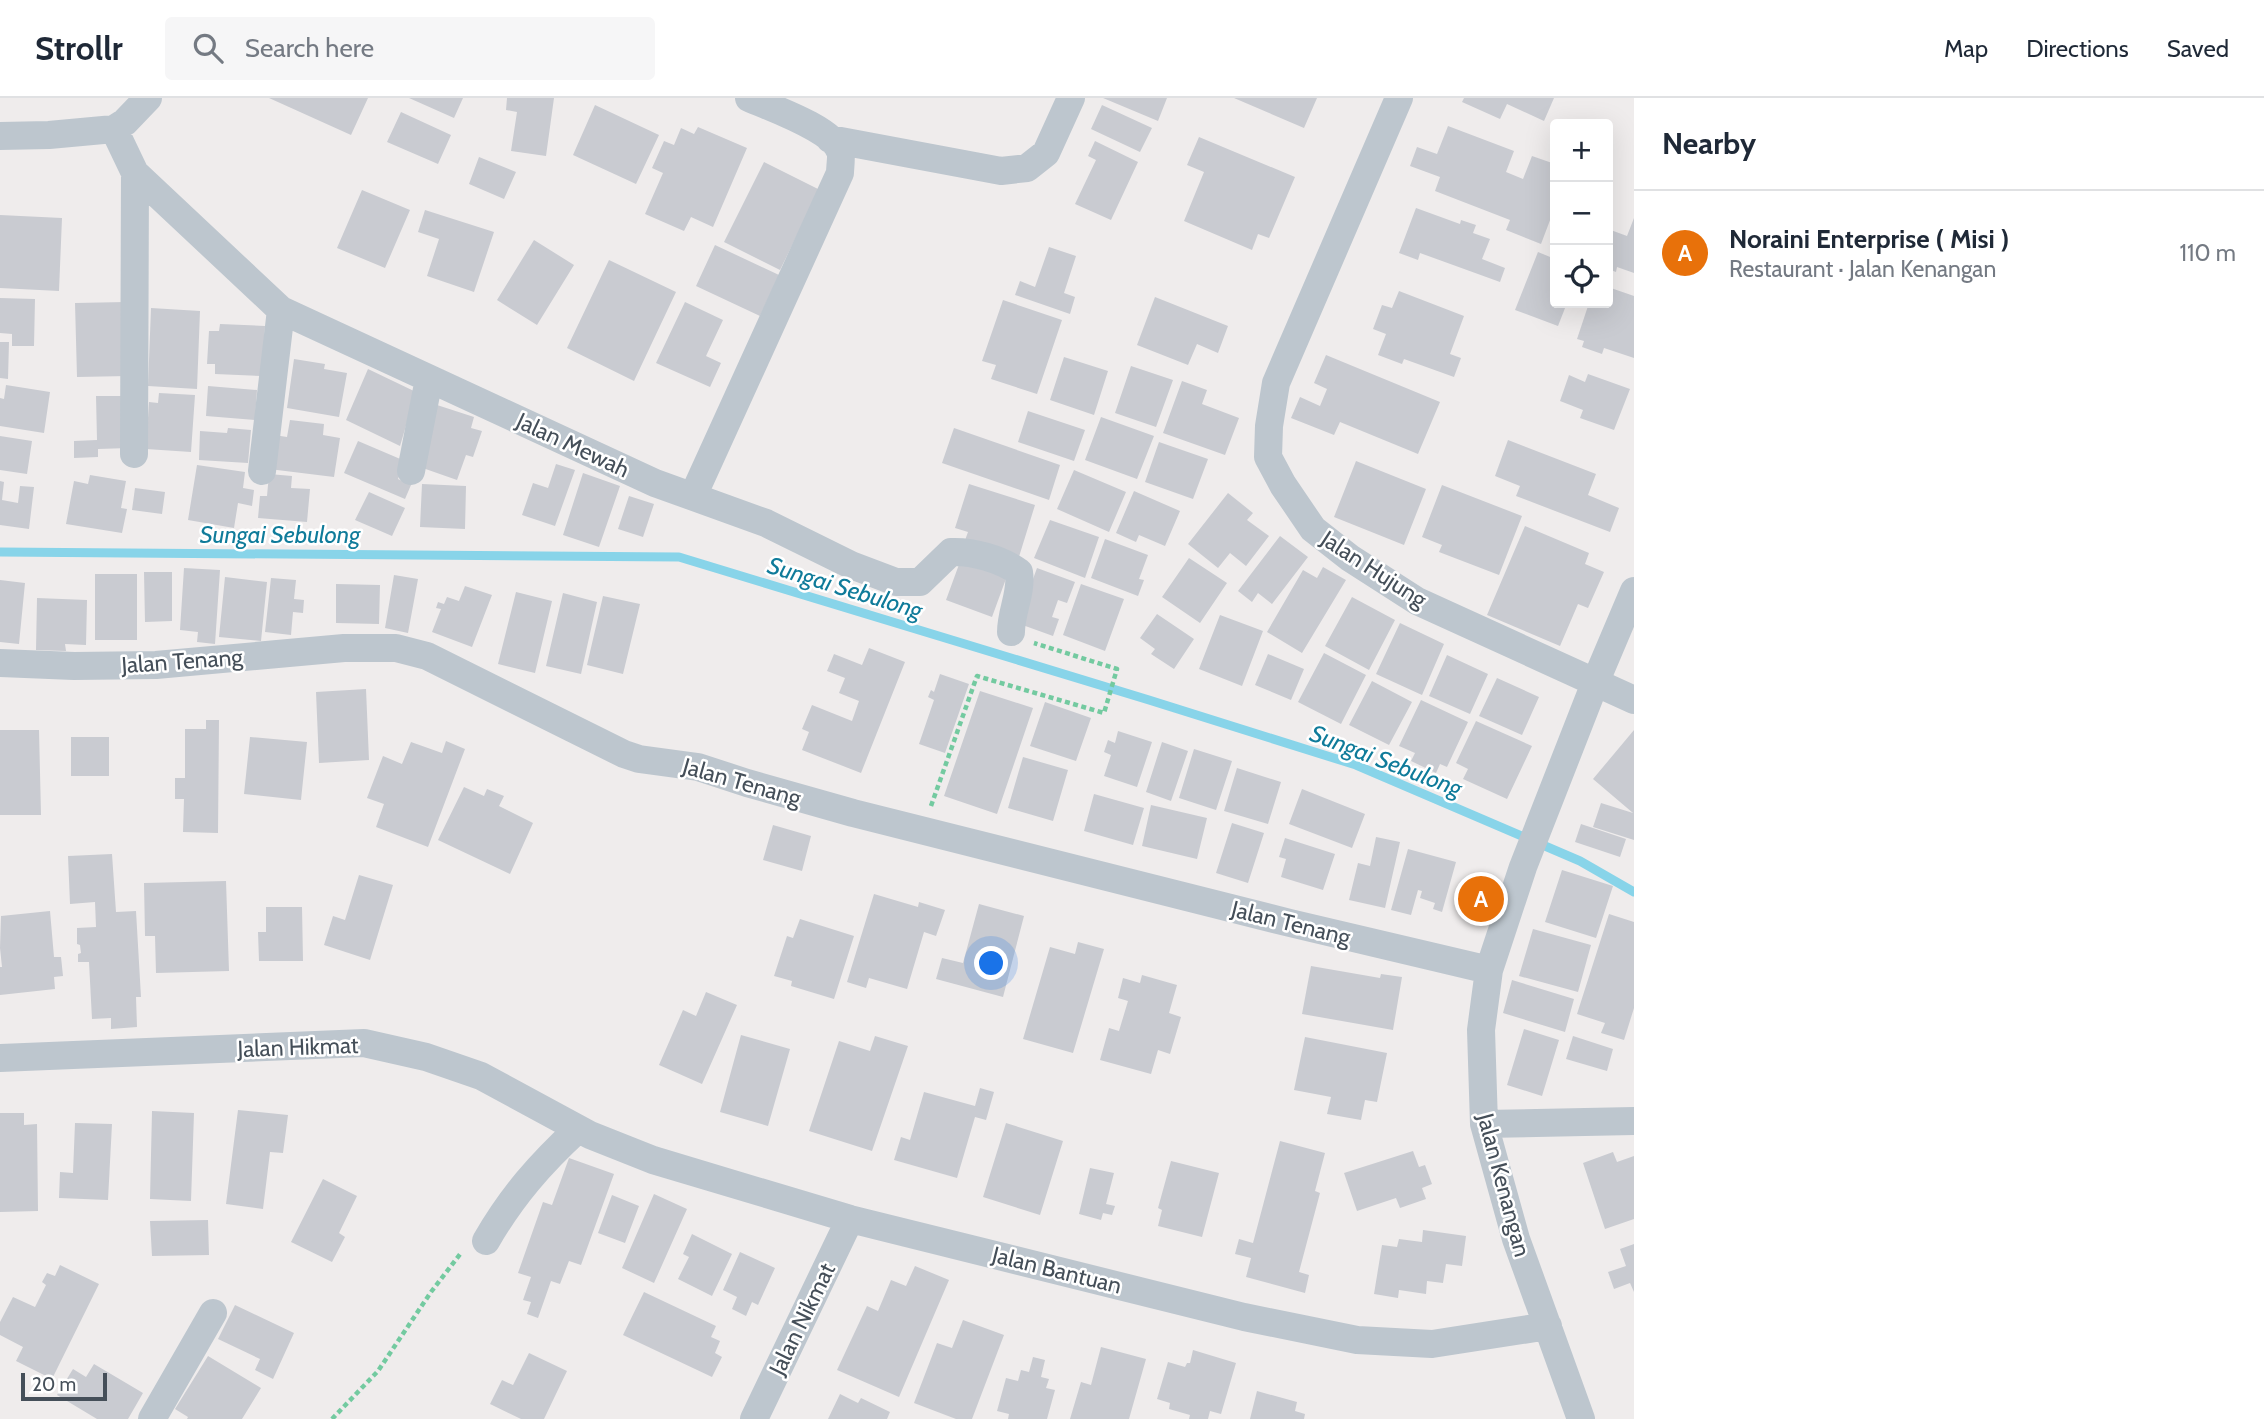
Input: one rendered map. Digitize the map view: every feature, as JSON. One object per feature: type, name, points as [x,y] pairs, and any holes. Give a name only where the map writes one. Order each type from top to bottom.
[{"type":"street","points":[[0,136],[114,129],[125,122],[148,98]]},
{"type":"street","points":[[693,496],[840,173],[839,150],[830,139],[811,126],[750,98]]},
{"type":"street","points":[[830,139],[1001,171],[1027,168],[1045,153],[1071,98]]},
{"type":"street","name":"Jalan Hujung","points":[[1399,98],[1276,383],[1269,426],[1268,457],[1283,485],[1313,528],[1350,558],[1417,601],[1634,700]]},
{"type":"street","name":"Jalan Mewah","points":[[114,129],[135,173],[281,310],[655,483],[766,523],[851,565],[896,583],[920,582],[951,552],[964,551],[1010,566],[1018,572],[1021,585],[1011,632]]},
{"type":"street","name":"Jalan Mewah","points":[[134,454],[135,173]]},
{"type":"street","points":[[262,471],[281,310]]},
{"type":"street","points":[[411,471],[429,379]]},
{"type":"street","name":"Jalan Kenangan","points":[[1581,1419],[1516,1239],[1484,1124],[1481,1030],[1489,970],[1522,867],[1634,591]]},
{"type":"street","name":"Jalan Tenang","points":[[0,663],[156,665],[344,648],[411,650],[639,759],[698,766],[773,791],[923,831],[1489,970]]},
{"type":"street","name":"Jalan Hikmat","points":[[0,1058],[364,1043],[426,1057],[481,1076],[578,1129]]},
{"type":"street","points":[[1484,1124],[1634,1121]]},
{"type":"street","points":[[486,1241],[519,1189],[578,1129]]},
{"type":"street","name":"Jalan Bantuan","points":[[578,1129],[653,1160],[850,1219],[1267,1322],[1357,1340],[1432,1345],[1548,1326]]},
{"type":"street","name":"Jalan Nikmat","points":[[754,1419],[850,1219]]},
{"type":"street","points":[[152,1419],[213,1313]]},
{"type":"path","points":[[923,831],[977,676],[1104,713],[1117,669],[1017,638],[1011,632]]},
{"type":"path","points":[[332,1419],[378,1371],[431,1292],[466,1247],[486,1241]]},
{"type":"building","points":[[269,98],[368,98],[351,135]]},
{"type":"building","points":[[409,98],[463,98],[454,118]]},
{"type":"building","points":[[507,98],[554,98],[546,156],[511,151],[517,112],[506,110]]},
{"type":"building","points":[[1103,98],[1167,98],[1158,121]]},
{"type":"building","points":[[1234,98],[1317,98],[1304,128]]},
{"type":"building","points":[[1464,98],[1554,98],[1544,121],[1507,104],[1500,119],[1462,102]]},
{"type":"building","points":[[595,105],[659,135],[636,184],[573,155]]},
{"type":"building","points":[[1102,105],[1152,128],[1140,152],[1091,129]]},
{"type":"building","points":[[401,112],[451,135],[438,164],[387,142]]},
{"type":"building","points":[[1448,126],[1514,151],[1506,172],[1523,179],[1532,156],[1550,162],[1550,220],[1541,244],[1506,230],[1510,220],[1435,191],[1440,177],[1410,166],[1417,147],[1437,154]]},
{"type":"building","points":[[698,127],[747,148],[713,227],[691,217],[684,231],[645,214],[663,173],[652,168],[664,141],[674,145],[681,128],[694,134]]},
{"type":"building","points":[[1199,137],[1295,177],[1269,238],[1258,234],[1252,250],[1184,221],[1204,172],[1187,165]]},
{"type":"building","points":[[1095,141],[1138,162],[1111,220],[1075,204],[1096,160],[1088,156]]},
{"type":"building","points":[[479,157],[516,172],[504,199],[469,184]]},
{"type":"building","points":[[764,162],[826,193],[800,229],[780,270],[724,242]]},
{"type":"building","points":[[362,190],[410,210],[385,268],[337,248]]},
{"type":"building","points":[[1416,208],[1460,224],[1461,220],[1476,225],[1473,233],[1490,239],[1482,259],[1505,268],[1500,282],[1420,253],[1418,260],[1399,253]]},
{"type":"building","points":[[425,210],[494,232],[474,292],[427,276],[439,239],[418,232]]},
{"type":"building","points":[[0,215],[62,218],[59,291],[0,288]]},
{"type":"building","points":[[1634,218],[1634,273],[1617,267],[1616,272],[1613,271],[1613,231],[1627,236]]},
{"type":"building","points":[[534,240],[574,265],[537,325],[497,300]]},
{"type":"building","points":[[715,245],[779,275],[760,316],[696,286]]},
{"type":"building","points":[[1049,247],[1076,256],[1064,293],[1075,297],[1070,314],[1015,295],[1020,281],[1035,287]]},
{"type":"building","points":[[1538,252],[1550,257],[1550,308],[1565,308],[1558,326],[1515,310]]},
{"type":"building","points":[[609,260],[676,292],[634,381],[567,348]]},
{"type":"building","points":[[1613,289],[1634,296],[1634,358],[1604,348],[1602,354],[1582,347],[1584,341],[1577,339],[1587,308],[1613,308]]},
{"type":"building","points":[[1399,291],[1464,316],[1450,354],[1461,358],[1454,377],[1404,359],[1402,364],[1378,355],[1386,334],[1373,329],[1382,305],[1392,308]]},
{"type":"building","points":[[1155,297],[1228,326],[1218,353],[1197,344],[1188,365],[1137,345]]},
{"type":"building","points":[[0,298],[35,299],[34,346],[12,346],[12,334],[0,333]]},
{"type":"building","points":[[1003,300],[1062,320],[1037,394],[991,379],[996,365],[982,361]]},
{"type":"building","points":[[126,302],[128,376],[77,377],[75,303]]},
{"type":"building","points":[[685,302],[723,320],[706,356],[721,363],[710,387],[656,363]]},
{"type":"building","points":[[151,308],[200,311],[197,389],[148,386]]},
{"type":"building","points":[[220,324],[265,326],[262,376],[215,374],[215,364],[207,364],[209,331],[219,331]]},
{"type":"building","points":[[0,342],[9,342],[8,379],[0,378]]},
{"type":"building","points":[[1326,355],[1440,402],[1418,454],[1340,422],[1334,435],[1291,418],[1300,397],[1320,406],[1327,389],[1314,383]]},
{"type":"building","points":[[1064,357],[1108,371],[1094,415],[1050,400]]},
{"type":"building","points":[[294,359],[325,364],[324,369],[347,373],[339,417],[287,408]]},
{"type":"building","points":[[1131,366],[1173,380],[1156,427],[1115,413]]},
{"type":"building","points":[[368,369],[416,392],[400,446],[346,420]]},
{"type":"building","points":[[1588,374],[1630,389],[1614,430],[1580,418],[1583,410],[1560,401],[1569,375],[1585,382]]},
{"type":"building","points":[[1182,381],[1207,390],[1202,404],[1239,418],[1225,455],[1163,433]]},
{"type":"building","points":[[6,385],[50,392],[44,433],[0,426],[0,398],[4,399]]},
{"type":"building","points":[[208,386],[257,390],[255,420],[206,416]]},
{"type":"building","points":[[159,393],[195,395],[191,452],[146,449],[149,402],[158,403]]},
{"type":"building","points":[[96,396],[127,396],[129,448],[98,449],[98,457],[74,458],[74,441],[97,440]]},
{"type":"building","points":[[437,405],[474,417],[471,428],[482,431],[473,457],[466,455],[457,480],[417,466]]},
{"type":"building","points":[[1028,411],[1085,430],[1074,461],[1018,442]]},
{"type":"building","points":[[1101,417],[1154,436],[1137,479],[1085,460]]},
{"type":"building","points":[[290,420],[324,424],[323,435],[340,438],[334,477],[269,469],[274,435],[287,437]]},
{"type":"building","points":[[228,428],[251,430],[248,463],[199,460],[200,431],[227,433]]},
{"type":"building","points":[[954,428],[1060,465],[1049,500],[942,463]]},
{"type":"building","points":[[0,436],[32,441],[27,474],[0,470]]},
{"type":"building","points":[[1508,440],[1596,474],[1588,495],[1619,508],[1610,532],[1516,496],[1520,486],[1495,476]]},
{"type":"building","points":[[358,441],[405,461],[398,479],[411,485],[405,499],[344,473]]},
{"type":"building","points":[[1159,442],[1208,459],[1193,499],[1145,482]]},
{"type":"building","points":[[1356,461],[1426,489],[1404,545],[1334,517]]},
{"type":"building","points":[[556,464],[575,470],[555,526],[522,515],[533,483],[548,488]]},
{"type":"building","points":[[197,465],[245,472],[243,488],[254,490],[252,506],[238,503],[234,528],[188,520]]},
{"type":"building","points":[[1074,470],[1126,492],[1109,532],[1057,509]]},
{"type":"building","points":[[583,473],[620,486],[599,547],[563,535]]},
{"type":"building","points":[[269,474],[292,476],[291,488],[310,489],[307,522],[258,518],[260,496],[267,496]]},
{"type":"building","points":[[90,475],[126,481],[121,508],[127,509],[122,533],[66,524],[74,481],[88,484]]},
{"type":"building","points":[[0,481],[4,482],[2,500],[18,503],[20,486],[34,487],[29,529],[0,525]]},
{"type":"building","points":[[422,484],[466,486],[465,529],[420,527]]},
{"type":"building","points":[[969,484],[1035,505],[1018,560],[964,543],[968,532],[955,528]]},
{"type":"building","points":[[1442,485],[1522,516],[1499,575],[1439,552],[1442,545],[1422,537]]},
{"type":"building","points":[[135,488],[165,492],[162,514],[132,510]]},
{"type":"building","points":[[1134,491],[1180,511],[1165,546],[1139,535],[1136,542],[1116,533]]},
{"type":"building","points":[[369,492],[405,508],[392,536],[355,520]]},
{"type":"building","points":[[1228,493],[1253,513],[1247,520],[1269,536],[1246,566],[1230,553],[1218,568],[1188,544]]},
{"type":"building","points":[[629,496],[654,504],[643,537],[618,529]]},
{"type":"building","points":[[1050,520],[1099,537],[1085,578],[1034,558]]},
{"type":"building","points":[[1525,526],[1589,553],[1585,564],[1604,572],[1588,608],[1578,604],[1560,646],[1487,615]]},
{"type":"building","points":[[1280,536],[1308,557],[1272,604],[1258,593],[1252,602],[1238,591]]},
{"type":"building","points":[[1105,539],[1148,555],[1139,579],[1144,580],[1138,596],[1091,578]]},
{"type":"building","points":[[1189,558],[1227,583],[1200,623],[1162,597]]},
{"type":"building","points":[[961,559],[1007,576],[992,617],[946,600]]},
{"type":"building","points":[[1323,567],[1346,580],[1302,653],[1267,632],[1303,570],[1317,578]]},
{"type":"building","points":[[184,568],[220,570],[215,644],[197,642],[198,632],[180,630]]},
{"type":"building","points":[[1037,568],[1075,582],[1067,603],[1058,600],[1052,617],[1059,619],[1053,636],[1017,623]]},
{"type":"building","points":[[144,572],[172,572],[172,621],[145,622]]},
{"type":"building","points":[[95,574],[137,574],[137,640],[95,640]]},
{"type":"building","points":[[394,575],[418,579],[408,633],[385,628]]},
{"type":"building","points":[[225,577],[267,582],[261,641],[219,637]]},
{"type":"building","points":[[271,578],[296,580],[294,599],[304,600],[303,613],[293,612],[291,635],[265,632]]},
{"type":"building","points":[[0,580],[25,583],[19,644],[0,642]]},
{"type":"building","points":[[336,584],[380,585],[379,624],[336,623]]},
{"type":"building","points":[[1081,584],[1124,599],[1105,651],[1063,635]]},
{"type":"building","points":[[465,586],[492,595],[472,647],[432,632],[441,609],[436,608],[438,602],[444,604],[447,597],[459,601]]},
{"type":"building","points":[[516,592],[552,601],[535,673],[498,664]]},
{"type":"building","points":[[563,593],[597,602],[581,674],[546,666]]},
{"type":"building","points":[[603,596],[640,604],[623,674],[587,665]]},
{"type":"building","points":[[1352,597],[1395,620],[1369,670],[1325,646]]},
{"type":"building","points":[[37,598],[87,600],[86,645],[65,644],[66,651],[36,650]]},
{"type":"building","points":[[1157,614],[1194,639],[1174,669],[1151,654],[1155,649],[1140,638]]},
{"type":"building","points":[[1220,615],[1263,631],[1242,686],[1199,669]]},
{"type":"building","points":[[1400,623],[1444,644],[1422,695],[1376,674]]},
{"type":"building","points":[[869,648],[905,662],[861,773],[802,750],[809,732],[802,729],[812,705],[852,721],[859,701],[839,693],[845,678],[827,671],[834,654],[862,665]]},
{"type":"building","points":[[1324,653],[1366,675],[1341,724],[1298,702]]},
{"type":"building","points":[[1268,654],[1304,669],[1291,700],[1255,685]]},
{"type":"building","points":[[1447,655],[1488,674],[1470,714],[1429,696]]},
{"type":"building","points":[[940,674],[969,684],[945,753],[919,744],[934,700],[928,697],[931,690],[934,692]]},
{"type":"building","points":[[1497,678],[1539,697],[1522,735],[1479,716]]},
{"type":"building","points":[[1372,681],[1412,702],[1389,745],[1349,725]]},
{"type":"building","points":[[366,689],[369,760],[319,763],[316,692]]},
{"type":"building","points":[[980,691],[1033,708],[997,814],[944,796]]},
{"type":"building","points":[[1421,700],[1468,722],[1447,767],[1440,764],[1436,773],[1411,761],[1415,753],[1399,746]]},
{"type":"building","points":[[1045,702],[1091,718],[1076,761],[1030,746]]},
{"type":"building","points":[[206,720],[219,720],[218,833],[183,832],[184,799],[175,799],[175,778],[185,778],[185,729],[206,729]]},
{"type":"building","points":[[1476,721],[1532,746],[1507,799],[1463,779],[1468,769],[1456,763]]},
{"type":"building","points":[[0,730],[39,730],[41,815],[0,815]]},
{"type":"building","points":[[1634,730],[1634,840],[1593,827],[1601,803],[1633,813],[1593,779]]},
{"type":"building","points":[[1118,731],[1152,742],[1137,787],[1104,776],[1111,755],[1104,752],[1108,740],[1115,743]]},
{"type":"building","points":[[71,737],[109,737],[109,776],[71,776]]},
{"type":"building","points":[[250,737],[307,742],[301,800],[244,794]]},
{"type":"building","points":[[446,741],[465,749],[428,847],[376,827],[384,804],[367,798],[383,756],[402,764],[411,742],[442,753]]},
{"type":"building","points":[[1162,742],[1188,751],[1171,801],[1146,792]]},
{"type":"building","points":[[1194,749],[1232,761],[1216,810],[1179,798]]},
{"type":"building","points":[[1023,757],[1068,770],[1053,821],[1008,808]]},
{"type":"building","points":[[1237,768],[1281,782],[1268,824],[1224,811]]},
{"type":"building","points":[[464,787],[484,796],[487,789],[504,796],[499,806],[533,823],[510,874],[438,840]]},
{"type":"building","points":[[1302,789],[1365,814],[1352,848],[1289,824]]},
{"type":"building","points":[[1094,794],[1144,808],[1133,845],[1084,831]]},
{"type":"building","points":[[1151,805],[1207,818],[1197,859],[1142,846]]},
{"type":"building","points":[[1232,823],[1264,833],[1248,883],[1216,873]]},
{"type":"building","points":[[1581,824],[1626,839],[1620,857],[1575,842]]},
{"type":"building","points":[[773,825],[811,836],[802,871],[763,860]]},
{"type":"building","points":[[1376,837],[1400,842],[1385,908],[1349,900],[1358,863],[1370,866]]},
{"type":"building","points":[[1285,838],[1335,854],[1323,890],[1281,877],[1286,859],[1279,857]]},
{"type":"building","points":[[1408,849],[1456,862],[1442,912],[1433,909],[1435,903],[1420,898],[1422,891],[1418,890],[1411,915],[1391,910]]},
{"type":"building","points":[[112,854],[116,912],[136,911],[141,997],[136,997],[137,1027],[111,1029],[111,1018],[92,1019],[89,962],[78,962],[78,954],[81,953],[80,945],[77,944],[77,928],[96,927],[95,902],[70,904],[68,856]]},
{"type":"building","points":[[1562,870],[1613,886],[1596,938],[1545,922]]},
{"type":"building","points":[[359,875],[393,885],[370,960],[324,945],[333,916],[345,920]]},
{"type":"building","points":[[226,881],[229,971],[156,973],[155,936],[145,936],[144,883]]},
{"type":"building","points":[[874,894],[918,907],[919,902],[945,910],[936,936],[924,932],[907,989],[869,978],[866,988],[847,982]]},
{"type":"building","points":[[979,904],[1024,916],[1003,997],[936,979],[942,958],[963,963]]},
{"type":"building","points":[[266,907],[302,907],[303,961],[259,961],[258,932],[266,932]]},
{"type":"building","points":[[50,911],[54,957],[61,957],[63,976],[54,977],[55,989],[0,995],[1,916]]},
{"type":"building","points":[[1609,914],[1634,922],[1634,1008],[1624,1040],[1601,1033],[1605,1023],[1577,1014]]},
{"type":"building","points":[[800,919],[854,936],[834,999],[791,986],[792,981],[774,976],[787,936],[793,938]]},
{"type":"building","points":[[1533,929],[1591,945],[1578,992],[1519,976]]},
{"type":"building","points":[[1078,942],[1104,949],[1073,1053],[1023,1039],[1050,947],[1075,954]]},
{"type":"building","points":[[1311,966],[1380,978],[1381,974],[1402,977],[1393,1030],[1302,1014]]},
{"type":"building","points":[[1142,975],[1177,985],[1169,1013],[1181,1017],[1170,1054],[1158,1050],[1151,1074],[1100,1060],[1109,1028],[1119,1031],[1128,1001],[1118,998],[1123,978],[1140,983]]},
{"type":"building","points":[[1512,980],[1574,999],[1565,1032],[1503,1013]]},
{"type":"building","points":[[706,992],[737,1005],[702,1084],[659,1065],[683,1010],[696,1016]]},
{"type":"building","points":[[1524,1029],[1559,1040],[1542,1096],[1507,1085]]},
{"type":"building","points":[[741,1035],[790,1049],[768,1126],[720,1112]]},
{"type":"building","points":[[875,1036],[908,1046],[872,1151],[809,1131],[839,1041],[870,1051]]},
{"type":"building","points":[[1573,1036],[1613,1049],[1607,1071],[1566,1059]]},
{"type":"building","points":[[1305,1037],[1387,1053],[1377,1102],[1365,1100],[1361,1120],[1327,1114],[1331,1097],[1294,1090]]},
{"type":"building","points":[[980,1088],[994,1092],[986,1120],[975,1117],[957,1178],[894,1160],[901,1137],[910,1140],[924,1092],[975,1106]]},
{"type":"building","points":[[238,1110],[288,1115],[283,1153],[270,1152],[263,1209],[226,1204]]},
{"type":"building","points":[[152,1111],[194,1113],[191,1201],[150,1199]]},
{"type":"building","points":[[0,1113],[24,1113],[24,1125],[37,1124],[38,1211],[0,1212]]},
{"type":"building","points":[[75,1123],[112,1124],[108,1200],[59,1198],[60,1172],[73,1173]]},
{"type":"building","points":[[1006,1123],[1063,1141],[1040,1215],[983,1197]]},
{"type":"building","points":[[1280,1141],[1325,1153],[1315,1191],[1320,1193],[1299,1272],[1309,1275],[1305,1293],[1246,1277],[1251,1258],[1235,1254],[1239,1239],[1253,1243]]},
{"type":"building","points":[[1413,1151],[1419,1167],[1425,1165],[1432,1184],[1422,1188],[1426,1199],[1400,1208],[1396,1198],[1357,1211],[1344,1173]]},
{"type":"building","points":[[1613,1152],[1617,1162],[1634,1156],[1634,1219],[1605,1229],[1583,1163]]},
{"type":"building","points":[[569,1158],[614,1174],[581,1265],[569,1261],[560,1284],[551,1281],[538,1318],[527,1314],[531,1302],[523,1300],[531,1277],[518,1273],[543,1202],[552,1205]]},
{"type":"building","points":[[1171,1161],[1219,1173],[1202,1237],[1158,1226],[1162,1210],[1158,1208]]},
{"type":"building","points":[[1090,1168],[1114,1173],[1106,1204],[1115,1206],[1112,1215],[1103,1213],[1101,1220],[1079,1214]]},
{"type":"building","points":[[323,1179],[357,1196],[339,1233],[345,1237],[332,1262],[291,1242]]},
{"type":"building","points":[[654,1194],[687,1209],[654,1283],[622,1268]]},
{"type":"building","points":[[612,1195],[639,1206],[625,1243],[598,1233]]},
{"type":"building","points":[[208,1220],[209,1255],[152,1256],[150,1221]]},
{"type":"building","points":[[1423,1230],[1466,1236],[1462,1266],[1446,1264],[1443,1283],[1427,1281],[1426,1294],[1399,1290],[1398,1298],[1374,1294],[1382,1245],[1397,1247],[1399,1239],[1422,1242]]},
{"type":"building","points":[[692,1234],[732,1254],[712,1296],[678,1279],[689,1257],[683,1254]]},
{"type":"building","points":[[1634,1244],[1634,1292],[1630,1283],[1614,1289],[1608,1272],[1626,1266],[1620,1249]]},
{"type":"building","points":[[740,1252],[775,1268],[758,1305],[752,1302],[746,1316],[732,1309],[737,1297],[723,1290]]},
{"type":"building","points":[[60,1265],[99,1284],[52,1379],[16,1361],[23,1347],[0,1335],[0,1322],[13,1297],[35,1307],[46,1285],[42,1282],[47,1273],[55,1276]]},
{"type":"building","points":[[915,1266],[949,1280],[899,1397],[837,1370],[867,1306],[878,1311],[891,1280],[906,1286]]},
{"type":"building","points":[[644,1292],[716,1326],[711,1337],[720,1341],[715,1353],[722,1357],[712,1377],[623,1335]]},
{"type":"building","points":[[235,1305],[294,1333],[273,1379],[255,1370],[260,1359],[218,1339]]},
{"type":"building","points":[[963,1320],[1004,1335],[972,1419],[956,1419],[914,1403],[937,1343],[952,1348]]},
{"type":"building","points":[[1101,1347],[1146,1359],[1129,1419],[1070,1419],[1081,1382],[1091,1385]]},
{"type":"building","points":[[1193,1350],[1236,1363],[1221,1414],[1210,1411],[1208,1419],[1189,1419],[1190,1415],[1169,1409],[1170,1403],[1157,1399],[1168,1362],[1185,1367],[1190,1363]]},
{"type":"building","points":[[529,1353],[567,1371],[544,1419],[521,1419],[490,1404],[502,1380],[513,1385]]},
{"type":"building","points":[[208,1356],[261,1388],[242,1419],[187,1419],[188,1417],[175,1409]]},
{"type":"building","points":[[1033,1357],[1045,1360],[1041,1377],[1049,1379],[1046,1388],[1055,1390],[1047,1419],[1008,1419],[1009,1414],[997,1411],[1006,1378],[1018,1381],[1021,1370],[1029,1372]]},
{"type":"building","points":[[94,1364],[143,1393],[128,1419],[97,1419],[57,1395],[73,1369],[86,1377]]},
{"type":"building","points":[[1257,1391],[1297,1402],[1295,1411],[1305,1414],[1304,1419],[1250,1419]]},
{"type":"building","points":[[840,1394],[858,1403],[861,1398],[890,1412],[887,1419],[828,1419]]},
{"type":"waterway","name":"Sungai Sebulong","points":[[0,552],[679,557],[1356,765],[1580,861],[1634,892]]},
{"type":"place","name":"Noraini Enterprise ( Misi )","points":[[1481,899]]}]
